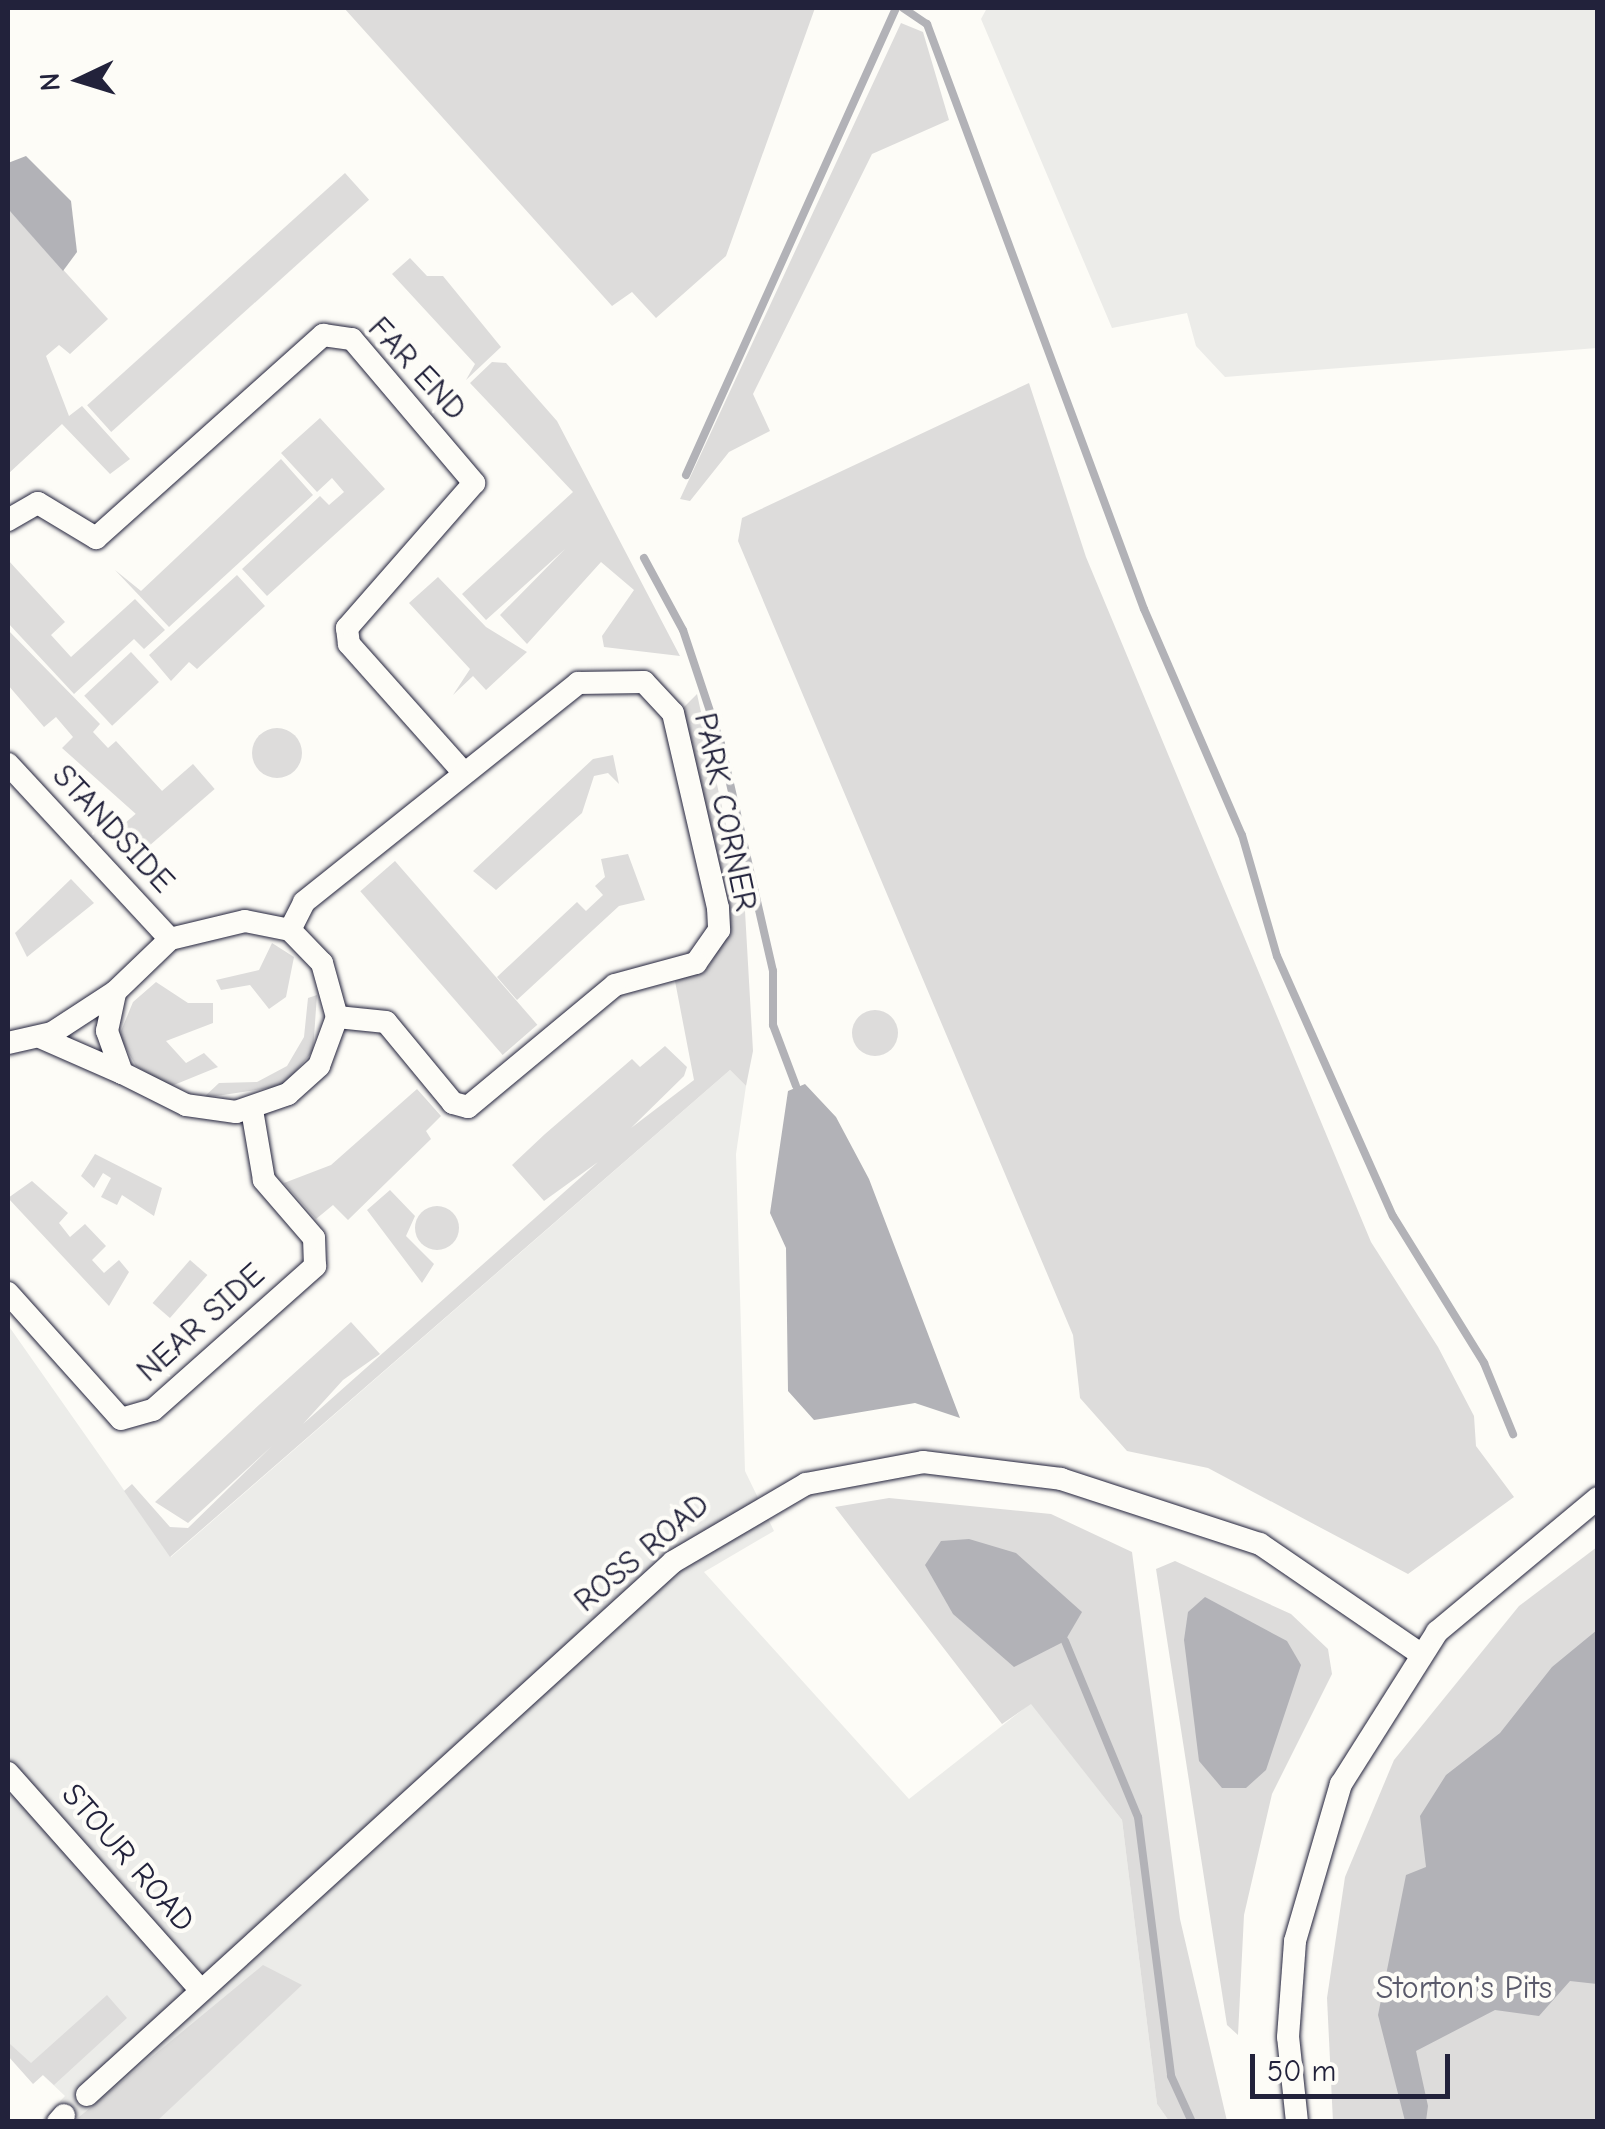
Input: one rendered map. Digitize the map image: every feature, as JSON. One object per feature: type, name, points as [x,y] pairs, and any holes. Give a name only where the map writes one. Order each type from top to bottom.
[{"type":"street","name":"FAR END","points":[[8,520],[38,503],[96,538],[322,335],[352,339],[474,484],[346,628],[348,644],[464,773]]},
{"type":"street","name":"PARK CORNER","points":[[290,930],[304,902],[578,684],[622,676],[660,693],[674,713],[718,908],[710,950],[696,963],[615,985],[468,1107],[453,1103],[386,1022],[337,1017]]},
{"type":"street","name":"STANDSIDE","points":[[8,764],[170,939]]},
{"type":"street","points":[[8,1043],[47,1035],[116,992],[170,939],[219,923],[290,930],[322,963],[337,1017],[308,1079],[252,1110],[186,1106],[47,1035]]},
{"type":"street","points":[[116,992],[106,1031],[122,1073]]},
{"type":"street","name":"NEAR SIDE","points":[[8,1293],[121,1419],[153,1410],[315,1266],[314,1238],[264,1180],[252,1110]]},
{"type":"street","name":"ROSS ROAD","points":[[87,2095],[198,1987],[673,1562],[762,1503],[846,1472],[966,1462],[1061,1478],[1260,1544],[1419,1652]]},
{"type":"street","points":[[1296,2122],[1288,2037],[1304,1893],[1341,1784],[1419,1652],[1501,1571],[1598,1498]]},
{"type":"street","name":"STOUR ROAD","points":[[8,1772],[198,1987]]},
{"type":"shaded area","points":[[987,8],[1597,8],[1597,348],[1225,377],[1196,346],[1187,313],[1112,328],[981,19]]},
{"type":"shaded area","points":[[26,156],[71,201],[77,252],[63,271],[8,209],[8,163]]},
{"type":"shaded area","points":[[730,1070],[746,1086],[736,1154],[745,1471],[774,1531],[704,1572],[909,1799],[1031,1703],[1122,1820],[1157,2104],[1169,2121],[41,2121],[65,2096],[8,2042],[8,1325],[171,1557]]},
{"type":"shaded area","points":[[805,1084],[836,1117],[869,1179],[960,1418],[915,1403],[814,1420],[788,1391],[786,1248],[770,1213],[788,1091]]},
{"type":"shaded area","points":[[969,1539],[1016,1553],[1082,1612],[1065,1641],[1014,1667],[953,1614],[925,1565],[941,1541]]},
{"type":"shaded area","points":[[1205,1597],[1287,1641],[1301,1665],[1266,1770],[1246,1788],[1222,1788],[1199,1761],[1184,1640],[1188,1612]]},
{"type":"shaded area","points":[[1597,1630],[1597,1984],[1570,1981],[1539,2016],[1495,2010],[1416,2051],[1428,2106],[1426,2121],[1405,2121],[1378,2015],[1406,1875],[1426,1867],[1420,1816],[1446,1775],[1500,1733],[1552,1667]]},
{"type":"green space","points":[[344,8],[815,8],[726,256],[656,318],[632,292],[612,306]]},
{"type":"green space","points":[[901,23],[923,32],[949,120],[872,154],[753,394],[770,431],[729,452],[690,501],[680,499]]},
{"type":"green space","points":[[345,173],[369,200],[111,432],[87,405]]},
{"type":"green space","points":[[8,209],[108,319],[70,354],[59,345],[46,356],[69,416],[82,406],[130,459],[110,474],[62,424],[8,474]]},
{"type":"green space","points":[[410,258],[427,276],[443,276],[501,347],[466,380],[475,364],[392,274]]},
{"type":"green space","points":[[492,362],[506,363],[557,421],[680,656],[604,647],[602,636],[634,590],[601,562],[527,644],[500,615],[565,549],[486,620],[462,594],[573,492],[470,383]]},
{"type":"green space","points":[[1029,383],[1086,557],[1371,1242],[1438,1347],[1474,1416],[1476,1446],[1514,1497],[1408,1574],[1208,1468],[1127,1451],[1080,1398],[1073,1335],[738,541],[742,518]]},
{"type":"green space","points":[[320,418],[385,489],[267,596],[242,569],[320,496],[329,505],[344,492],[332,478],[317,492],[281,453]]},
{"type":"green space","points":[[281,459],[313,495],[169,627],[115,570],[141,591]]},
{"type":"green space","points":[[8,560],[65,622],[51,635],[71,657],[135,599],[165,630],[144,649],[134,639],[74,694],[8,623]]},
{"type":"green space","points":[[237,575],[265,606],[197,669],[189,662],[171,681],[149,655]]},
{"type":"green space","points":[[438,577],[486,627],[527,652],[486,690],[473,676],[453,695],[470,669],[409,603]]},
{"type":"green space","points":[[8,630],[100,724],[93,732],[108,748],[116,741],[163,792],[137,815],[62,748],[73,737],[56,717],[44,727],[8,685]]},
{"type":"green space","points":[[131,652],[159,682],[112,726],[84,696]]},
{"type":"green space","points":[[697,694],[745,911],[753,1051],[746,1086],[730,1070],[170,1557],[124,1491],[132,1484],[170,1527],[188,1528],[272,1446],[188,1523],[155,1502],[351,1322],[380,1354],[343,1380],[303,1424],[598,1162],[544,1201],[512,1165],[545,1134],[632,1059],[640,1067],[665,1046],[687,1067],[684,1076],[631,1128],[694,1080],[675,981],[709,966],[729,932],[682,709]]},
{"type":"green space","points":[[277,728],[295,735],[302,753],[295,771],[277,778],[259,771],[252,753],[259,735]]},
{"type":"green space","points":[[613,755],[619,784],[608,773],[594,776],[582,813],[496,890],[473,871],[593,759]]},
{"type":"green space","points":[[193,764],[215,789],[129,863],[108,838]]},
{"type":"green space","points":[[628,854],[645,900],[619,906],[517,1000],[497,977],[577,902],[586,911],[603,895],[595,886],[605,877],[601,859]]},
{"type":"green space","points":[[395,861],[537,1025],[503,1055],[360,891]]},
{"type":"green space","points":[[71,879],[94,903],[27,957],[15,933]]},
{"type":"green space","points":[[272,943],[294,957],[286,997],[269,1009],[250,985],[221,990],[216,980],[259,970]]},
{"type":"green space","points":[[156,982],[188,1003],[213,1003],[213,1023],[166,1041],[186,1063],[204,1053],[218,1067],[169,1087],[136,1066],[119,1036],[133,1002]]},
{"type":"green space","points":[[317,995],[313,1051],[283,1086],[203,1098],[219,1083],[257,1082],[287,1066],[304,1037],[308,998]]},
{"type":"green space","points":[[875,1010],[891,1017],[898,1033],[891,1049],[875,1056],[859,1049],[852,1033],[859,1017]]},
{"type":"green space","points":[[417,1089],[441,1116],[426,1131],[431,1139],[348,1220],[333,1205],[316,1219],[284,1183],[331,1165]]},
{"type":"green space","points":[[95,1154],[162,1188],[154,1216],[122,1195],[117,1205],[101,1197],[111,1178],[103,1173],[94,1188],[81,1176]]},
{"type":"green space","points":[[32,1181],[68,1213],[59,1223],[70,1237],[85,1224],[106,1246],[92,1260],[104,1273],[119,1260],[129,1272],[109,1306],[8,1198]]},
{"type":"green space","points":[[390,1190],[415,1216],[406,1236],[434,1264],[422,1283],[367,1210]]},
{"type":"green space","points":[[437,1206],[452,1213],[459,1228],[452,1243],[437,1250],[422,1243],[415,1228],[422,1213]]},
{"type":"green space","points":[[190,1260],[207,1275],[170,1318],[153,1303]]},
{"type":"green space","points":[[889,1498],[1051,1514],[1132,1552],[1180,1919],[1227,2121],[1169,2121],[1157,2104],[1122,1820],[1031,1704],[1002,1724],[835,1507]]},
{"type":"green space","name":"Storton's Pits","points":[[1597,1547],[1597,2121],[1333,2122],[1327,1998],[1345,1877],[1394,1760],[1519,1606]]},
{"type":"green space","points":[[1175,1561],[1291,1614],[1328,1649],[1332,1674],[1272,1794],[1244,1915],[1238,2035],[1227,2025],[1156,1569]]},
{"type":"green space","points":[[263,1965],[302,1985],[157,2121],[73,2122]]},
{"type":"green space","points":[[107,1995],[127,2018],[54,2085],[43,2075],[33,2084],[8,2056],[8,2042],[31,2063]]},
{"type":"waterway","points":[[686,475],[896,8]]},
{"type":"waterway","points":[[903,8],[927,24],[1144,609],[1242,835],[1277,956],[1393,1216],[1484,1363],[1513,1434]]},
{"type":"waterway","points":[[644,558],[683,630],[721,744],[773,971],[773,1025],[796,1086]]},
{"type":"waterway","points":[[1065,1641],[1138,1817],[1171,2076],[1192,2122]]}]
